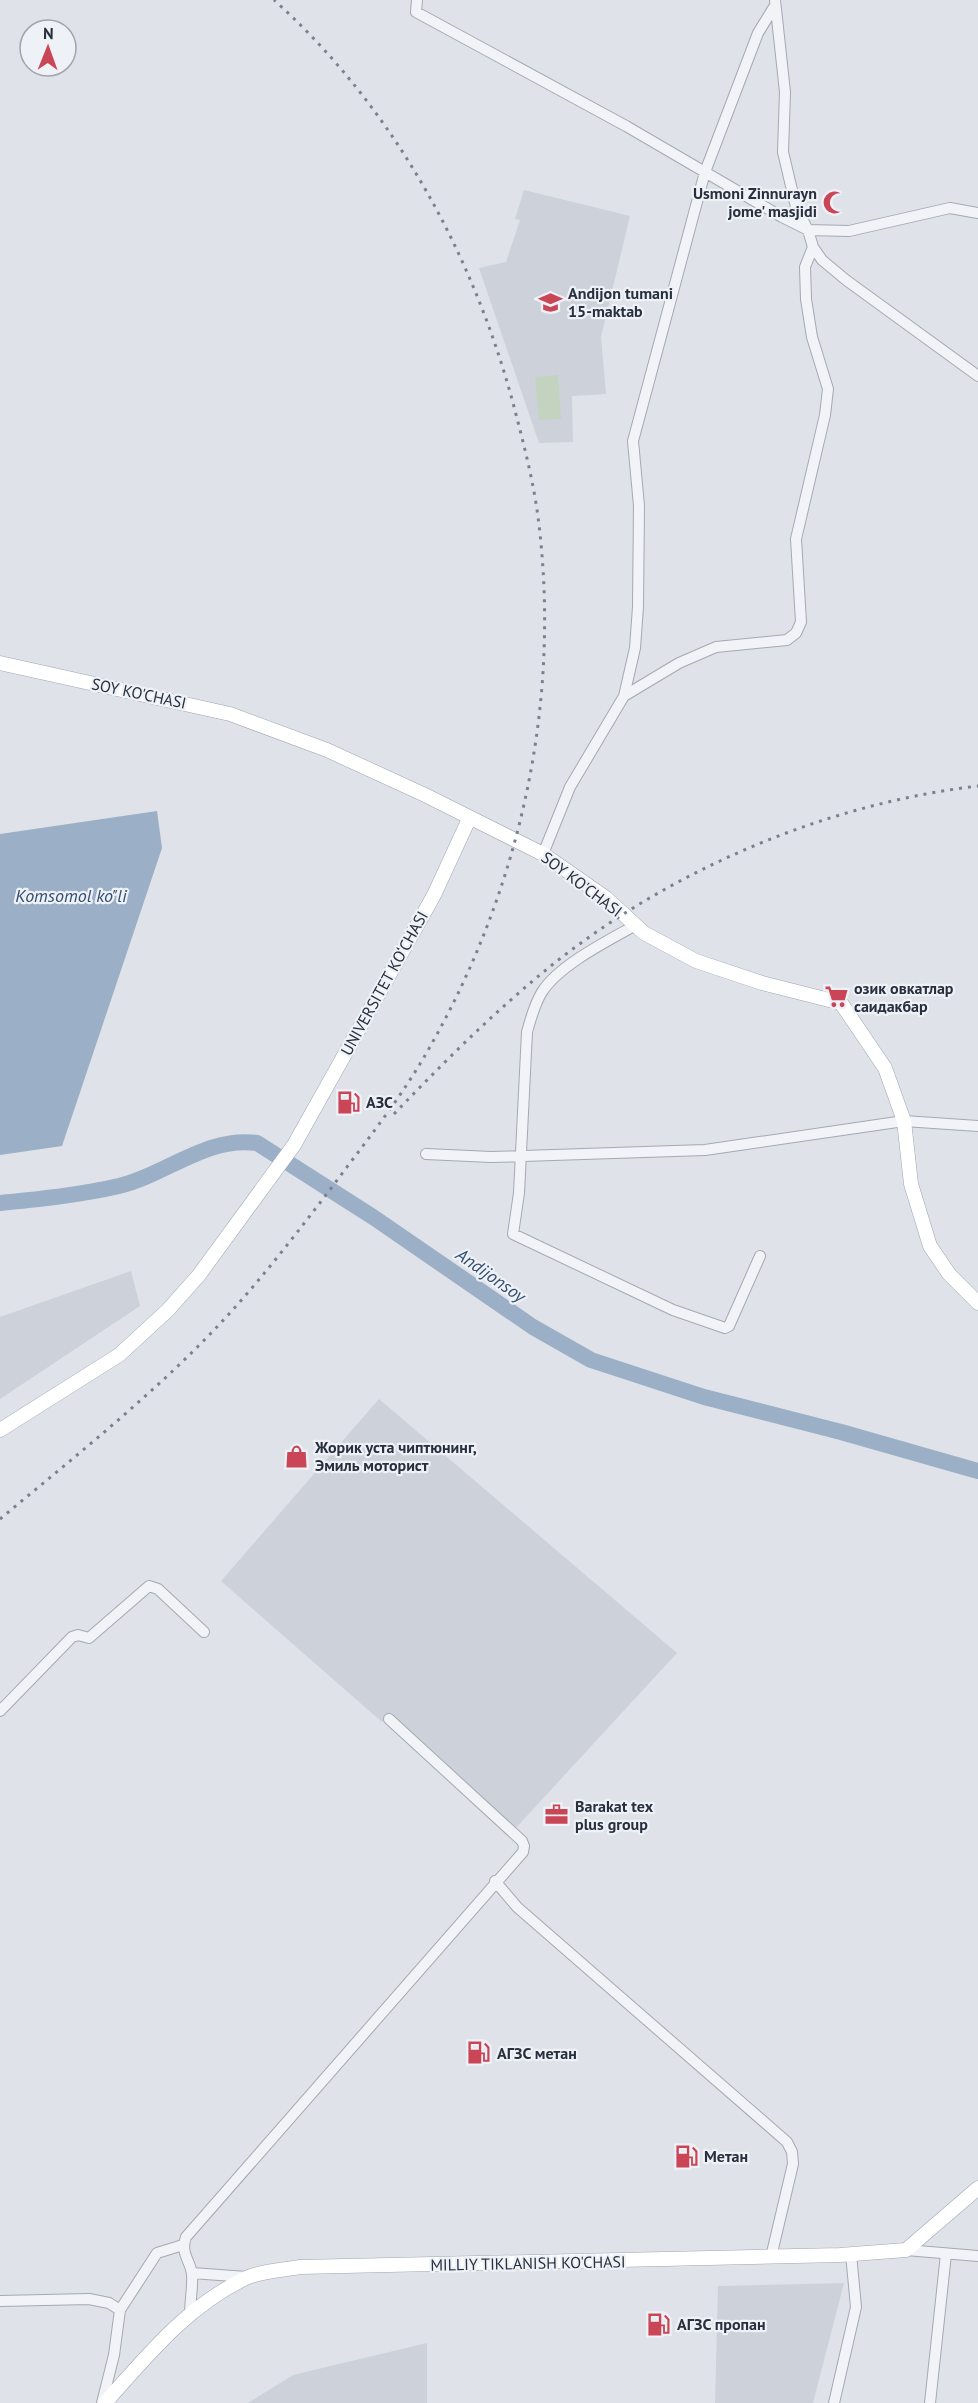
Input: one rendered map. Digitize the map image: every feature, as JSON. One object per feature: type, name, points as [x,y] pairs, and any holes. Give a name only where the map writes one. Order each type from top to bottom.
[{"type":"main road","name":"SOY KO'CHASI","points":[[0,663],[230,714],[327,750],[425,795],[543,854],[606,898],[634,926],[696,961],[762,983],[841,1003],[885,1068],[904,1121],[911,1184],[930,1246],[949,1274],[978,1303]]},
{"type":"main road","name":"UNIVERSITET KО‘CHASI","points":[[0,1430],[119,1355],[168,1310],[199,1275],[278,1170],[294,1145],[434,895],[469,819]]},
{"type":"main road","points":[[906,2250],[978,2188]]},
{"type":"main road","name":"MILLIY TIKLANISH KO'CHASI","points":[[104,2403],[169,2331],[190,2314],[247,2277],[300,2267],[771,2257],[906,2250]]},
{"type":"street","points":[[417,0],[416,12],[626,126],[808,230],[849,231],[951,208],[978,213]]},
{"type":"street","points":[[543,854],[570,787],[624,696],[635,648],[638,607],[639,506],[633,441],[705,172],[758,33],[774,4]]},
{"type":"street","points":[[774,4],[785,92],[783,152],[796,207],[808,230],[813,247],[822,260],[846,280],[978,376]]},
{"type":"street","points":[[624,696],[679,663],[716,647],[787,640],[796,633],[801,622],[796,539],[825,415],[828,389],[812,337],[806,299],[805,267],[813,247]]},
{"type":"street","points":[[634,926],[580,957],[543,990],[533,1010],[527,1032],[519,1193],[513,1234],[673,1310],[720,1327],[729,1326],[760,1256]]},
{"type":"street","points":[[426,1154],[520,1156],[705,1150],[904,1121],[978,1126]]},
{"type":"street","points":[[0,1711],[72,1637],[78,1635],[89,1638],[148,1586],[158,1589],[204,1632]]},
{"type":"street","points":[[190,2314],[192,2273],[183,2245],[186,2237],[474,1911],[495,1881],[523,1852],[522,1841],[389,1719]]},
{"type":"street","points":[[495,1881],[517,1907],[787,2142],[792,2152],[793,2164],[771,2257]]},
{"type":"street","points":[[104,2403],[120,2310],[157,2253],[183,2245]]},
{"type":"street","points":[[906,2250],[978,2256]]},
{"type":"street","points":[[834,2403],[856,2307],[851,2254]]},
{"type":"street","points":[[930,2403],[946,2254]]},
{"type":"street","points":[[192,2273],[247,2277]]},
{"type":"street","points":[[0,2301],[45,2302],[89,2299],[109,2303],[120,2310]]},
{"type":"shaded area","name":"Andijon tumani 15-maktab","points":[[524,190],[630,216],[601,337],[606,394],[572,396],[573,442],[539,443],[479,268],[506,262],[520,220],[515,219]]},
{"type":"shaded area","points":[[131,1271],[140,1306],[0,1399],[0,1317]]},
{"type":"shaded area","points":[[379,1399],[677,1653],[513,1831],[388,1717],[382,1722],[221,1581]]},
{"type":"shaded area","points":[[844,2283],[813,2403],[715,2403],[718,2286]]},
{"type":"shaded area","points":[[427,2343],[427,2403],[248,2403],[293,2375]]},
{"type":"green space","points":[[558,375],[561,419],[539,420],[535,377]]},
{"type":"water","name":"Komsomol ko\"li","points":[[157,811],[162,848],[62,1146],[0,1155],[0,834]]},
{"type":"waterway","name":"Andijonsoy","points":[[0,1203],[119,1186],[221,1145],[238,1142],[257,1143],[373,1217],[533,1327],[591,1360],[704,1397],[841,1432],[978,1471]]},
{"type":"railway","points":[[0,1519],[137,1403],[215,1329],[288,1244],[380,1123],[427,1052],[459,990],[487,926],[509,861],[526,794],[538,725],[544,656],[544,586],[533,488],[513,403],[496,346],[475,291],[450,237],[422,184],[391,134],[355,86],[274,0]]},
{"type":"railway","points":[[394,1114],[471,1037],[531,982],[599,930],[648,899],[699,871],[753,846],[808,825],[864,808],[921,795],[978,786]]},
{"type":"place","name":"Usmoni Zinnurayn jome' masjidi","points":[[835,202]]},
{"type":"place","name":"Andijon tumani 15-maktab","points":[[550,302]]},
{"type":"place","name":"озик овкатлар саидакбар","points":[[836,997]]},
{"type":"place","name":"АЗС","points":[[348,1102]]},
{"type":"place","name":"Жорик уста чиптюнинг, Эмиль моторист","points":[[297,1456]]},
{"type":"place","name":"Barakat tex plus group","points":[[557,1815]]},
{"type":"place","name":"АГЗС метан","points":[[479,2053]]},
{"type":"place","name":"Метан","points":[[686,2156]]},
{"type":"place","name":"АГЗС пропан","points":[[659,2324]]}]
